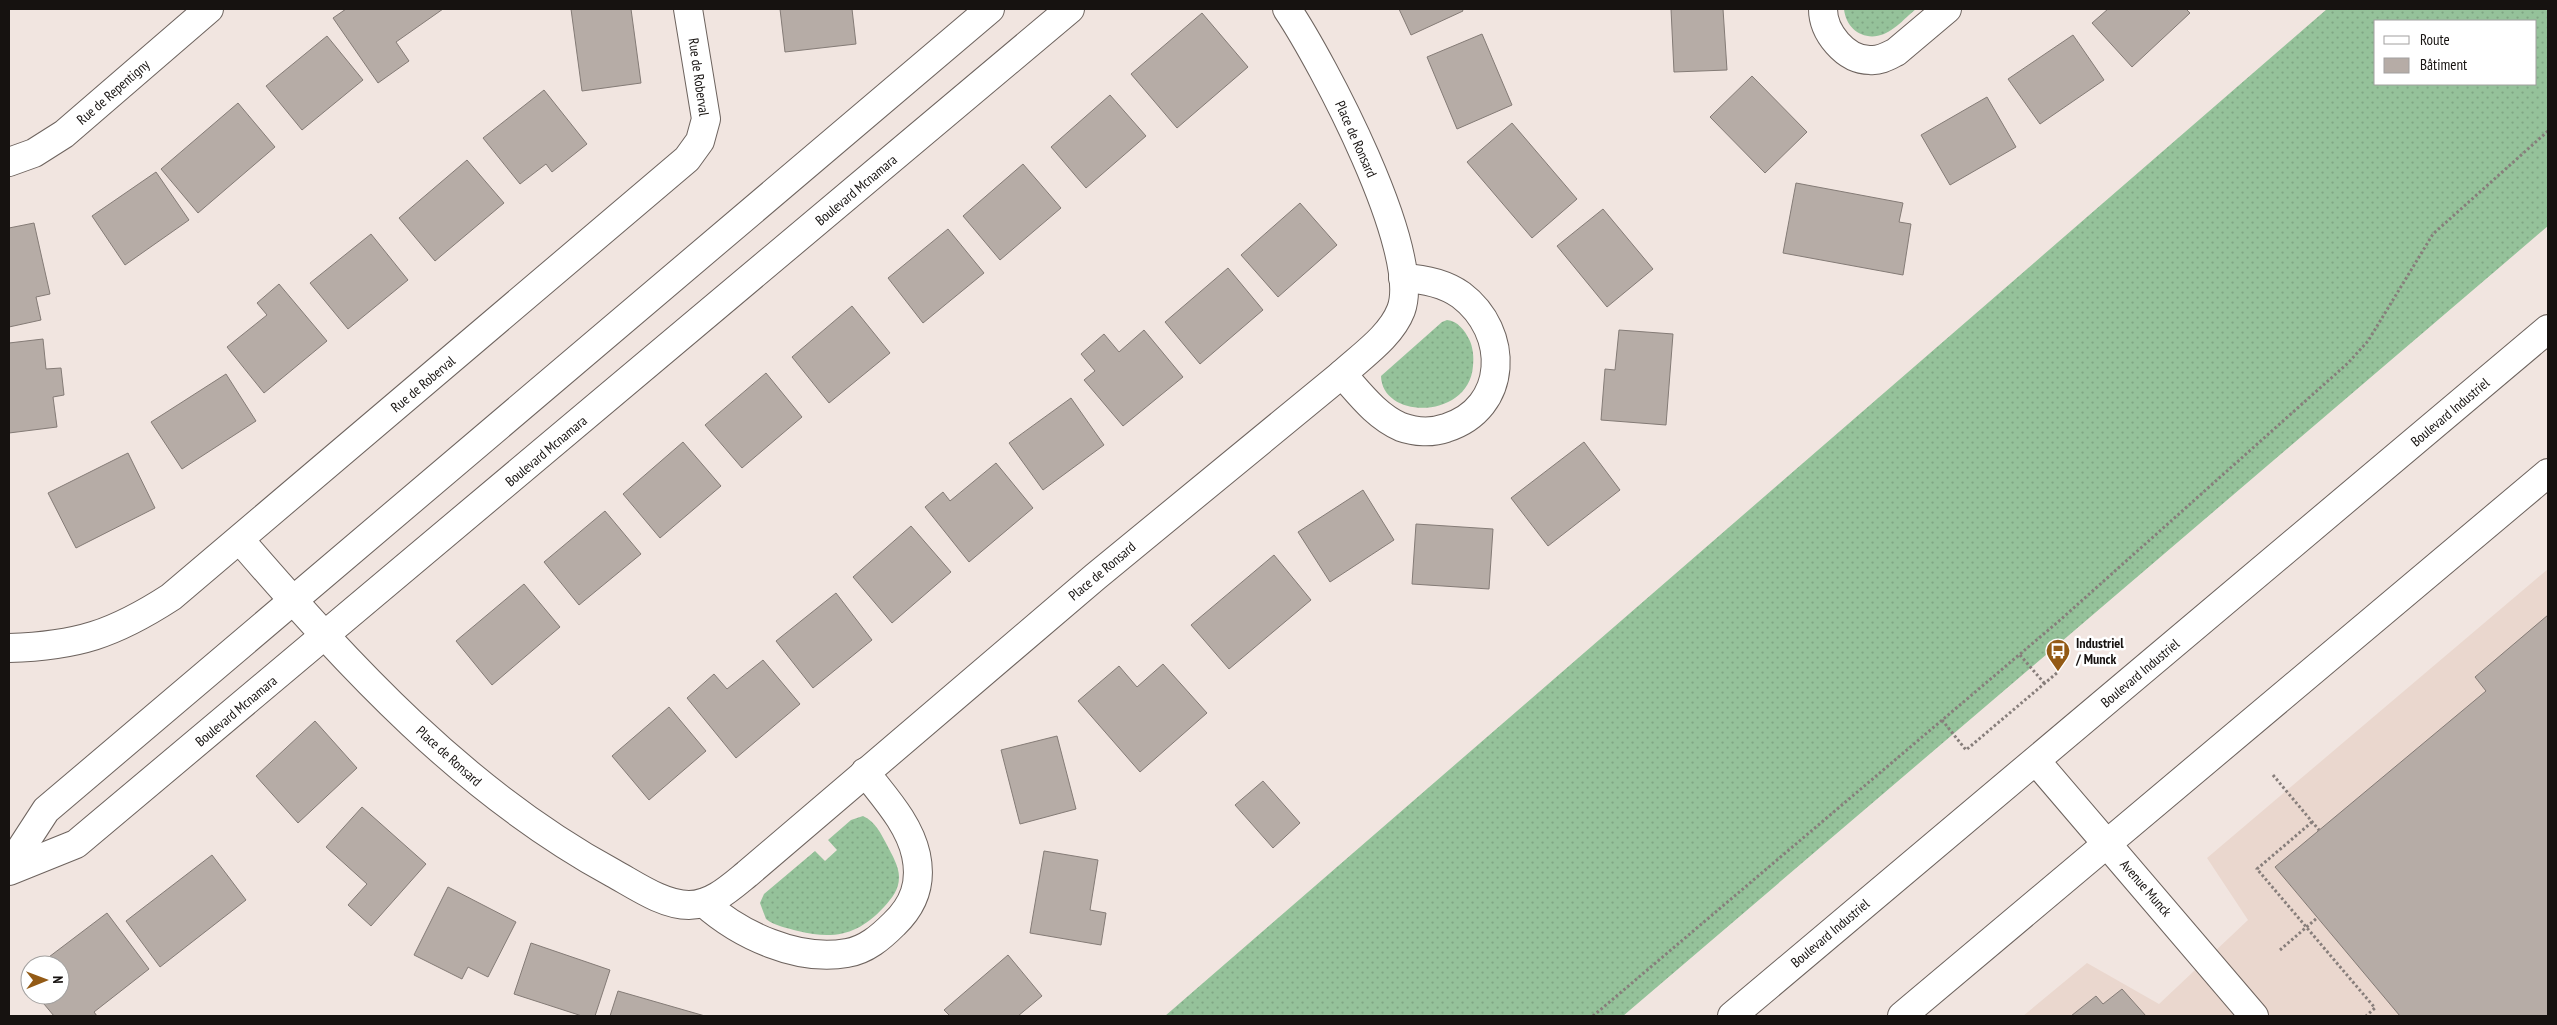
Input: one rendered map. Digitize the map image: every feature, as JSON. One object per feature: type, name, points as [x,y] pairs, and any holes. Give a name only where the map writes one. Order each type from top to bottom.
[{"type":"street","name":"Rue de Repentigny","points":[[9,162],[34,153],[64,134],[209,9]]},
{"type":"street","name":"Rue de Roberval","points":[[9,648],[56,646],[79,641],[124,625],[171,597],[694,151],[700,141],[706,119],[688,9]]},
{"type":"street","points":[[9,867],[46,810],[990,9]]},
{"type":"street","name":"Boulevard Mcnamara","points":[[9,871],[76,844],[1070,9]]},
{"type":"street","name":"Place de Ronsard","points":[[240,540],[324,637],[430,742],[524,819],[587,859],[659,896],[686,905],[704,903],[730,888],[748,874],[1095,577],[1342,374],[1376,344],[1397,320],[1402,308],[1403,278],[1392,231],[1364,154],[1324,68],[1287,9]]},
{"type":"street","points":[[1823,9],[1824,22],[1834,40],[1853,55],[1870,60],[1896,52],[1947,9]]},
{"type":"street","points":[[1342,374],[1369,405],[1381,415],[1403,428],[1440,430],[1453,426],[1464,421],[1483,403],[1489,392],[1496,368],[1494,343],[1483,320],[1462,296],[1448,287],[1432,282],[1403,278]]},
{"type":"street","name":"Boulevard Industriel","points":[[1732,1016],[2548,329]]},
{"type":"street","points":[[1902,1016],[2548,473]]},
{"type":"street","name":"Avenue Munck","points":[[2036,761],[2254,1016]]},
{"type":"street","points":[[704,903],[728,922],[748,933],[774,944],[807,953],[848,953],[867,946],[880,937],[911,904],[916,894],[918,868],[911,840],[901,821],[865,772]]},
{"type":"path","points":[[1593,1016],[2020,655],[2348,363],[2368,341],[2433,234],[2548,131]]},
{"type":"path","points":[[2020,655],[2045,684]]},
{"type":"path","points":[[1942,720],[1966,750],[2058,672]]},
{"type":"path","points":[[2272,775],[2319,830]]},
{"type":"path","points":[[2312,822],[2257,869],[2376,1008],[2366,1016]]},
{"type":"path","points":[[2280,950],[2317,918]]},
{"type":"shaded area","points":[[2548,569],[2548,1016],[2023,1016],[2087,963],[2159,1004],[2248,920],[2207,858]]},
{"type":"green space","points":[[1844,9],[1916,9],[1888,32],[1877,36],[1870,36],[1863,35],[1852,28],[1845,16]]},
{"type":"green space","points":[[2327,9],[2548,9],[2548,226],[1623,1016],[1165,1016]]},
{"type":"green space","points":[[1447,320],[1455,322],[1461,327],[1471,345],[1473,366],[1468,384],[1457,397],[1442,404],[1426,408],[1409,406],[1395,401],[1385,390],[1381,376],[1442,322]]},
{"type":"green space","points":[[863,816],[878,829],[898,869],[899,882],[892,897],[884,907],[865,924],[845,933],[834,935],[811,934],[798,931],[777,925],[766,919],[760,903],[764,894],[815,851],[825,861],[837,850],[828,840],[851,820]]},
{"type":"building","points":[[346,9],[443,9],[396,42],[409,61],[378,83],[333,18]]},
{"type":"building","points":[[571,9],[631,9],[641,83],[582,91]]},
{"type":"building","points":[[780,9],[852,9],[856,44],[785,52]]},
{"type":"building","points":[[1399,9],[1462,9],[1463,11],[1411,35]]},
{"type":"building","points":[[1671,9],[1723,9],[1727,70],[1674,72]]},
{"type":"building","points":[[2108,9],[2186,9],[2190,13],[2132,67],[2092,23]]},
{"type":"building","points":[[1202,13],[1248,67],[1177,128],[1131,74]]},
{"type":"building","points":[[1482,34],[1512,105],[1457,129],[1427,57]]},
{"type":"building","points":[[2073,35],[2104,80],[2040,124],[2008,79]]},
{"type":"building","points":[[327,36],[363,80],[302,130],[266,86]]},
{"type":"building","points":[[1752,76],[1807,132],[1765,173],[1710,117]]},
{"type":"building","points":[[544,90],[587,144],[552,172],[546,164],[520,184],[483,138]]},
{"type":"building","points":[[1110,95],[1146,136],[1086,188],[1051,147]]},
{"type":"building","points":[[1987,97],[2016,147],[1950,185],[1921,135]]},
{"type":"building","points":[[238,103],[275,147],[198,213],[161,169]]},
{"type":"building","points":[[1512,123],[1577,199],[1532,238],[1467,162]]},
{"type":"building","points":[[467,160],[504,203],[435,261],[399,218]]},
{"type":"building","points":[[1023,164],[1061,208],[1000,260],[963,216]]},
{"type":"building","points":[[156,172],[189,220],[125,265],[92,216]]},
{"type":"building","points":[[1796,183],[1903,203],[1899,222],[1911,224],[1903,275],[1783,253]]},
{"type":"building","points":[[1300,203],[1337,245],[1278,297],[1241,255]]},
{"type":"building","points":[[1603,209],[1653,269],[1607,307],[1557,246]]},
{"type":"building","points":[[34,223],[50,294],[36,297],[41,320],[9,327],[9,228]]},
{"type":"building","points":[[948,229],[984,273],[923,323],[888,278]]},
{"type":"building","points":[[371,234],[408,280],[348,329],[310,283]]},
{"type":"building","points":[[1228,268],[1263,310],[1200,364],[1165,322]]},
{"type":"building","points":[[279,284],[327,341],[264,393],[227,347],[267,315],[257,303]]},
{"type":"building","points":[[852,306],[890,353],[829,403],[792,357]]},
{"type":"building","points":[[1144,330],[1183,377],[1123,426],[1084,380],[1095,371],[1081,354],[1104,334],[1119,352]]},
{"type":"building","points":[[1619,330],[1673,334],[1666,425],[1601,420],[1605,369],[1615,370]]},
{"type":"building","points":[[43,339],[46,369],[61,368],[64,395],[53,397],[57,427],[9,433],[9,343]]},
{"type":"building","points":[[766,373],[802,417],[742,468],[705,425]]},
{"type":"building","points":[[226,374],[256,421],[182,469],[151,422]]},
{"type":"building","points":[[1071,398],[1104,445],[1043,490],[1009,443]]},
{"type":"building","points":[[683,442],[721,486],[660,538],[623,494]]},
{"type":"building","points":[[1584,442],[1620,490],[1548,546],[1511,498]]},
{"type":"building","points":[[128,453],[155,508],[76,548],[48,493]]},
{"type":"building","points":[[996,463],[1033,508],[969,562],[925,507],[943,492],[950,501]]},
{"type":"building","points":[[1363,490],[1394,540],[1330,582],[1298,532]]},
{"type":"building","points":[[605,511],[641,554],[579,605],[544,562]]},
{"type":"building","points":[[1416,524],[1493,529],[1489,589],[1412,584]]},
{"type":"building","points":[[911,526],[951,572],[892,623],[853,577]]},
{"type":"building","points":[[1274,555],[1311,600],[1229,669],[1191,625]]},
{"type":"building","points":[[524,584],[560,627],[492,685],[456,641]]},
{"type":"building","points":[[836,593],[872,640],[813,688],[776,641]]},
{"type":"building","points":[[2548,615],[2548,1016],[2400,1016],[2275,867],[2486,691],[2475,677]]},
{"type":"building","points":[[763,660],[800,704],[736,758],[687,698],[714,674],[727,689]]},
{"type":"building","points":[[1163,664],[1207,713],[1140,772],[1078,701],[1119,666],[1137,687]]},
{"type":"building","points":[[669,707],[706,751],[649,800],[612,756]]},
{"type":"building","points":[[315,721],[357,768],[298,823],[256,776]]},
{"type":"building","points":[[1057,736],[1076,809],[1020,824],[1001,750]]},
{"type":"building","points":[[1263,781],[1300,823],[1273,848],[1235,805]]},
{"type":"building","points":[[362,807],[426,864],[371,926],[348,905],[367,884],[326,847]]},
{"type":"building","points":[[1044,851],[1098,860],[1090,910],[1106,913],[1101,945],[1030,933]]},
{"type":"building","points":[[212,855],[246,900],[160,967],[126,921]]},
{"type":"building","points":[[448,887],[516,922],[488,977],[468,967],[462,979],[414,955]]},
{"type":"building","points":[[107,913],[149,969],[94,1012],[97,1016],[54,1016],[45,1005],[70,1005],[70,955],[52,955]]},
{"type":"building","points":[[531,943],[610,970],[595,1016],[582,1016],[514,994]]},
{"type":"building","points":[[1008,955],[1042,996],[1018,1016],[950,1016],[944,1010]]},
{"type":"building","points":[[2122,989],[2146,1016],[2071,1016],[2096,996],[2103,1004]]},
{"type":"building","points":[[618,991],[705,1016],[610,1016]]},
{"type":"place","name":"Industriel / Munck","points":[[2058,672]]}]
